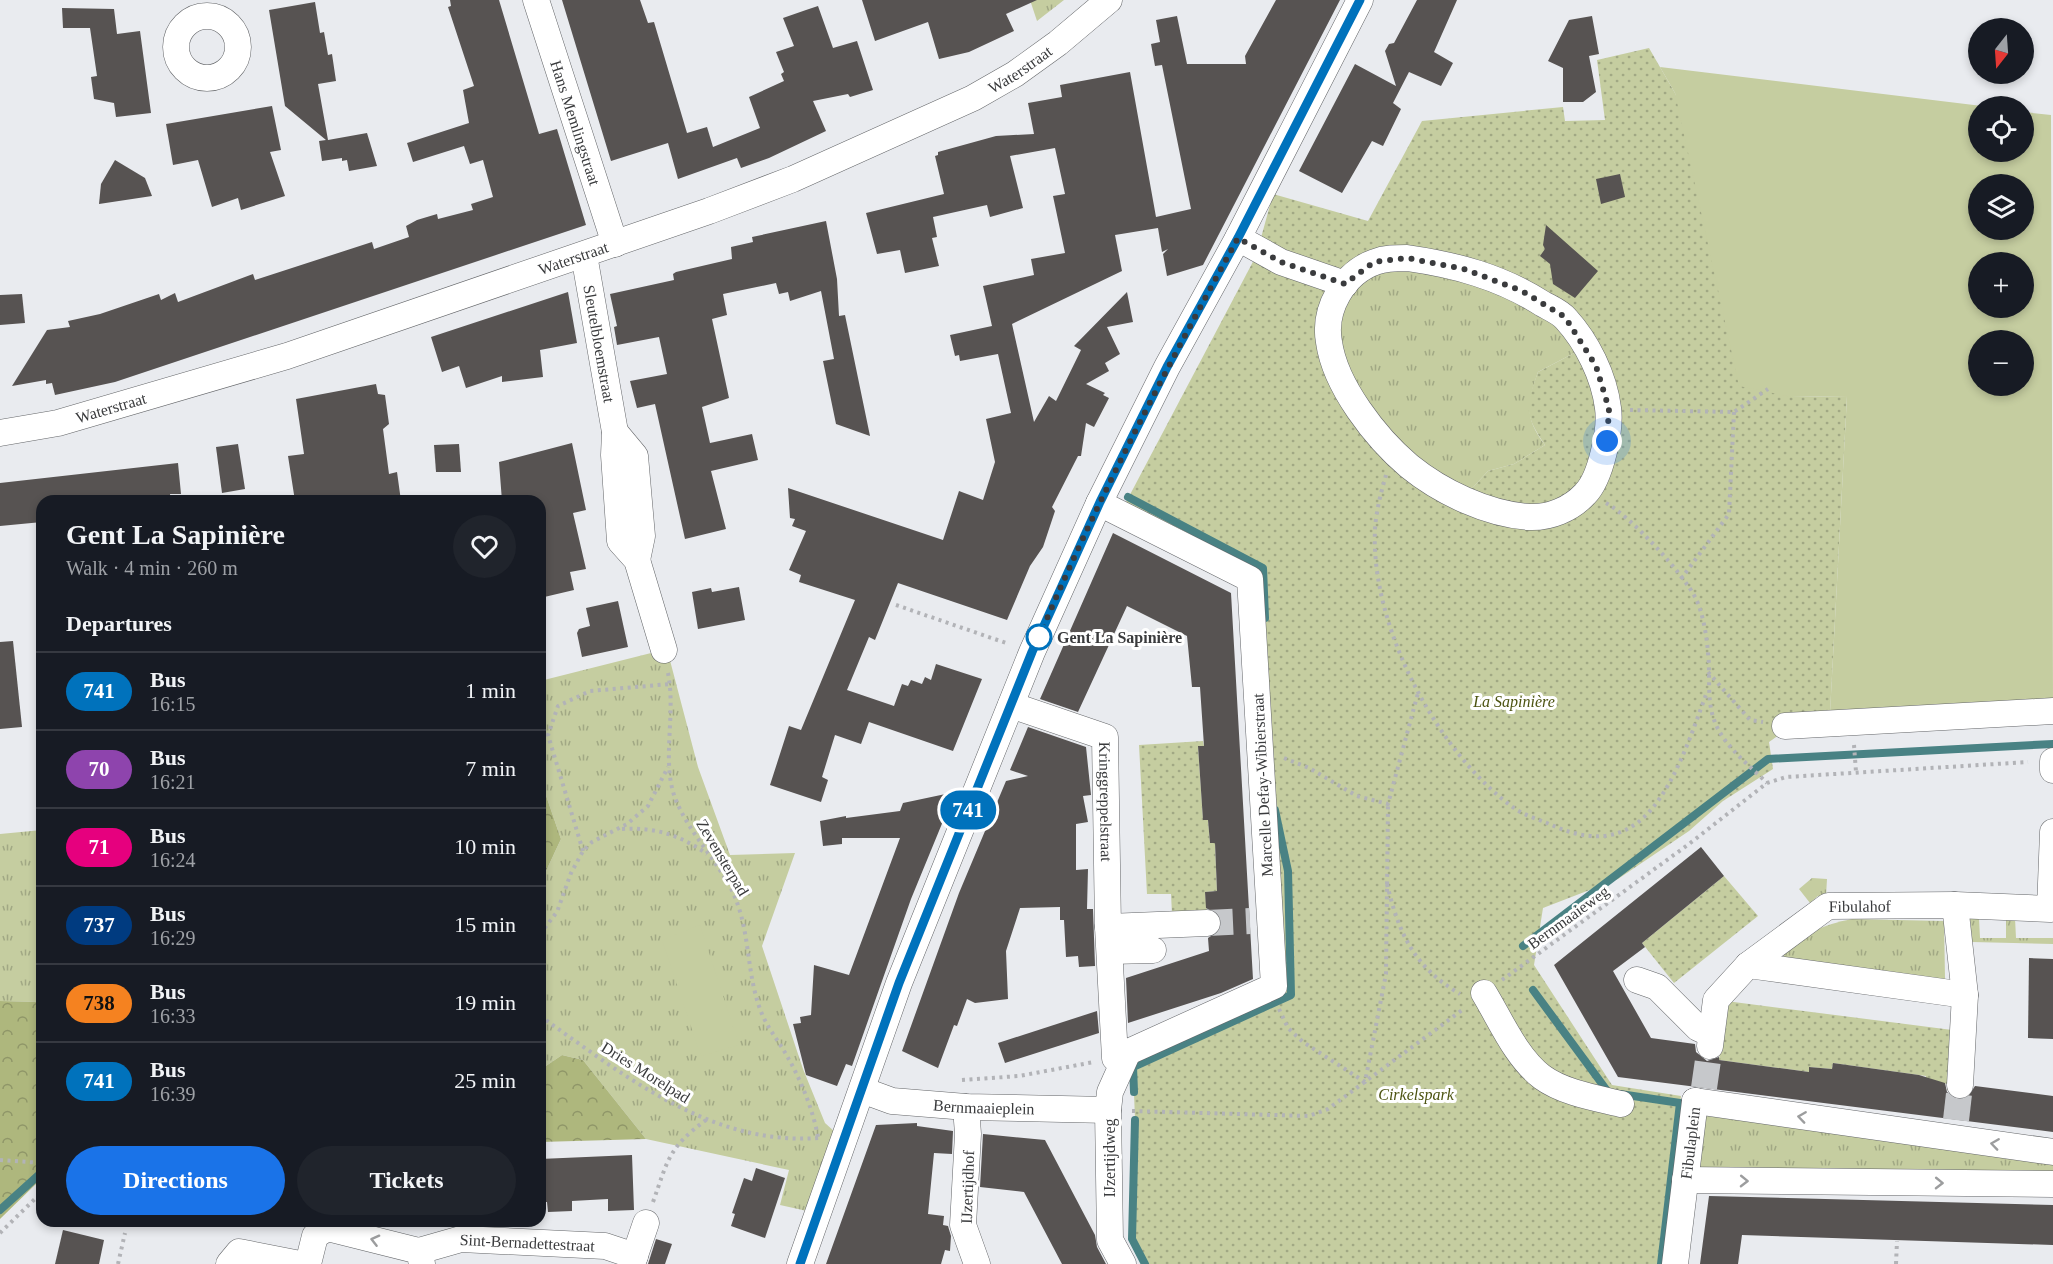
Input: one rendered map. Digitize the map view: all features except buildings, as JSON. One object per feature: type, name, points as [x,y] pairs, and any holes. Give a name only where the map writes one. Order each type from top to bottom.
[{"type":"street","name":"Hans Memlingstraat","points":[[536,0],[615,244]]},
{"type":"street","name":"Waterstraat","points":[[0,433],[58,423],[287,356],[584,255],[793,179],[973,98],[1015,74],[1058,43],[1109,0]]},
{"type":"street","points":[[800,1264],[899,983],[1032,652],[1100,502],[1167,367],[1238,238],[1360,0]]},
{"type":"street","points":[[1238,238],[1281,262],[1345,284]]},
{"type":"street","name":"Sleutelbloemstraat","points":[[584,255],[615,432],[614,455],[620,541],[637,561],[664,650]]},
{"type":"street","points":[[1407,258],[1464,269],[1522,291],[1565,317],[1596,366],[1609,409],[1607,441],[1586,493],[1556,514],[1529,517],[1502,512],[1435,485],[1393,451],[1364,415],[1340,377],[1328,341],[1331,307],[1345,284],[1374,262],[1407,258]]},
{"type":"street","name":"Marcelle Defay-Wibierstraat","points":[[1100,502],[1250,579],[1260,920],[1274,987],[1122,1055]]},
{"type":"street","name":"Kringgreppelstraat","points":[[1011,705],[1105,737],[1109,939],[1122,1055]]},
{"type":"street","points":[[1785,726],[2053,711]]},
{"type":"street","points":[[2053,761],[2053,770]]},
{"type":"street","name":"Fibulahof","points":[[1637,980],[1657,987],[1710,1040],[1716,1000],[1748,965],[1828,906],[1955,905],[2050,909],[2053,832]]},
{"type":"street","points":[[1955,905],[1965,995],[1960,1085]]},
{"type":"street","points":[[1109,939],[1207,922]]},
{"type":"street","points":[[1109,939],[1153,950]]},
{"type":"street","points":[[1748,965],[1965,995]]},
{"type":"street","points":[[1479,998],[1520,1053],[1543,1077],[1582,1095],[1621,1104]]},
{"type":"street","name":"IJzertijdweg","points":[[1122,1055],[1110,1092],[1108,1110],[1110,1240],[1123,1264]]},
{"type":"street","name":"Bernmaaieplein","points":[[862,1090],[892,1101],[966,1107],[1108,1110]]},
{"type":"street","name":"Fibulaplein","points":[[2053,1152],[1955,1129],[1699,1095],[1685,1180],[2053,1184]]},
{"type":"street","name":"IJzertijdhof","points":[[966,1107],[968,1134],[963,1225],[977,1264]]},
{"type":"street","points":[[1675,1264],[1685,1180]]},
{"type":"street","name":"Sint-Bernadettestraat","points":[[308,1264],[315,1236],[327,1228],[420,1258],[461,1239],[605,1246],[634,1260],[646,1223]]},
{"type":"street","points":[[229,1264],[239,1252],[300,1264]]},
{"type":"path","points":[[1609,409],[1734,412],[1768,389]]},
{"type":"path","points":[[1681,579],[1729,514],[1734,412]]},
{"type":"path","points":[[1393,451],[1375,529],[1378,568],[1390,627],[1418,692],[1448,742],[1477,777],[1516,809],[1568,833],[1606,838],[1637,823],[1658,800],[1685,751],[1707,692],[1708,653],[1697,600],[1660,551],[1618,510],[1586,493]]},
{"type":"path","points":[[896,605],[1032,652]]},
{"type":"path","name":"Zevensterpad","points":[[664,650],[673,718],[668,766],[675,796],[683,814],[729,885],[742,915],[760,1010],[793,1068],[818,1138]]},
{"type":"path","points":[[1708,672],[1750,720],[1785,726]]},
{"type":"path","points":[[583,851],[548,735],[558,706],[590,691],[670,684]]},
{"type":"path","points":[[1281,1012],[1288,1028],[1303,1042],[1365,1082],[1386,974],[1388,804],[1418,692]]},
{"type":"path","points":[[1707,692],[1718,729],[1739,756],[1767,783]]},
{"type":"path","points":[[1281,757],[1309,768],[1357,796],[1388,804]]},
{"type":"path","name":"Bernmaaieweg","points":[[1108,1110],[1309,1116],[1328,1109],[1689,844],[1767,783],[1797,776],[1963,764],[2053,761]]},
{"type":"path","points":[[546,926],[557,912],[571,873],[583,851],[592,842],[618,829],[648,806],[668,766]]},
{"type":"path","points":[[618,829],[639,828],[674,834],[710,855]]},
{"type":"path","points":[[1386,878],[1395,919],[1416,959],[1441,983],[1479,998]]},
{"type":"path","name":"Dries Morelpad","points":[[546,1020],[665,1101],[706,1119],[756,1134],[802,1139],[818,1138]]},
{"type":"path","points":[[951,1081],[1020,1076],[1122,1055]]},
{"type":"path","points":[[646,1223],[670,1154],[682,1137],[706,1119]]},
{"type":"path","points":[[0,1160],[36,1163]]},
{"type":"path","points":[[0,1233],[36,1198]]},
{"type":"path","points":[[118,1264],[125,1233]]},
{"type":"path","points":[[1896,1264],[1897,1241]]},
{"type":"green space","points":[[1030,0],[1064,0],[1037,21]]},
{"type":"green space","name":"La Sapinière","points":[[1649,48],[1675,93],[1792,397],[1847,396],[1830,713],[1804,717],[1769,742],[1773,769],[1723,801],[1689,831],[1618,879],[1543,908],[1534,965],[1612,1085],[1681,1096],[1661,1264],[1145,1264],[1132,1239],[1135,1120],[1133,1067],[1281,989],[1258,575],[1124,506],[1256,256],[1273,194],[1368,221],[1422,121],[1563,107],[1565,121],[1605,120],[1597,60]],"holes":[[[1348,267],[1500,269],[1595,342],[1538,372],[1529,402],[1529,410],[1533,425],[1545,445],[1514,464],[1488,471],[1455,507],[1330,381]]]},
{"type":"green space","points":[[1660,67],[1968,104],[1968,162],[2034,162],[2034,113],[2051,115],[2053,701],[1830,713],[1847,396],[1792,397],[1739,386],[1675,93]]},
{"type":"green space","points":[[1407,247],[1595,342],[1538,372],[1530,410],[1534,426],[1545,445],[1514,464],[1488,471],[1455,507],[1385,458],[1321,305]]},
{"type":"green space","points":[[667,649],[698,767],[730,855],[795,853],[762,946],[803,1069],[825,1123],[835,1132],[807,1211],[780,1205],[789,1170],[646,1139],[583,1060],[562,1055],[546,1066],[546,871],[561,839],[546,795],[546,679]]},
{"type":"green space","points":[[1203,741],[1204,746],[1198,747],[1203,819],[1208,820],[1210,843],[1215,843],[1217,891],[1205,892],[1207,912],[1172,914],[1171,894],[1147,894],[1139,745]]},
{"type":"green space","points":[[546,795],[561,839],[546,871]]},
{"type":"green space","points":[[36,831],[36,1002],[0,1001],[0,834]]},
{"type":"green space","points":[[1724,876],[1758,916],[1674,983],[1642,943]]},
{"type":"green space","points":[[1812,878],[1827,879],[1826,896],[1818,896],[1810,903],[1799,889]]},
{"type":"green space","points":[[1970,918],[1979,918],[1980,938],[2006,938],[2006,918],[2015,918],[2016,938],[2053,938],[2053,944],[1972,942]]},
{"type":"green space","points":[[1852,919],[1944,921],[1945,978],[1943,982],[1784,959],[1784,953],[1808,935],[1823,927]]},
{"type":"green space","points":[[700,925],[739,1045],[701,1056],[662,940]]},
{"type":"green space","points":[[0,1001],[36,1002],[36,1184],[0,1219]]},
{"type":"green space","points":[[1726,1001],[1960,1031],[1952,1091],[1947,1090],[1948,1084],[1926,1081],[1926,1076],[1833,1063],[1832,1069],[1809,1067],[1809,1072],[1719,1060]]},
{"type":"green space","points":[[562,1055],[583,1060],[646,1139],[546,1142],[546,1066]]},
{"type":"green space","points":[[1708,1116],[2053,1159],[2053,1179],[1695,1169],[1703,1118]]},
{"type":"waterway","points":[[1128,497],[1263,568],[1265,618]]},
{"type":"waterway","points":[[1523,946],[1768,759],[2053,744]]},
{"type":"waterway","points":[[1134,1092],[1133,1067],[1291,995],[1288,871],[1275,810]]},
{"type":"waterway","points":[[1533,990],[1608,1092]]},
{"type":"waterway","points":[[1620,1094],[1680,1103],[1661,1264]]},
{"type":"waterway","points":[[1135,1120],[1132,1239],[1145,1264]]},
{"type":"waterway","points":[[0,1210],[36,1177]]},
{"type":"tunnel","points":[[1207,923],[1250,921]]},
{"type":"tunnel","points":[[1704,1088],[1710,1046]]},
{"type":"tunnel","points":[[1956,1120],[1960,1085]]},
{"type":"bus line","name":"741","points":[[800,1264],[899,983],[1032,652],[1100,502],[1167,367],[1238,238],[1360,0]]},
{"type":"place","name":"Gent La Sapinière","points":[[1039,637]]},
{"type":"route","points":[[1039,637],[1109,483],[1167,367],[1238,238],[1281,262],[1345,284],[1374,262],[1407,258],[1464,269],[1522,291],[1565,317],[1586,347],[1601,379],[1609,409],[1607,441]]},
{"type":"park label","name":"Cirkelspark","points":[[1416,1094]]}]
